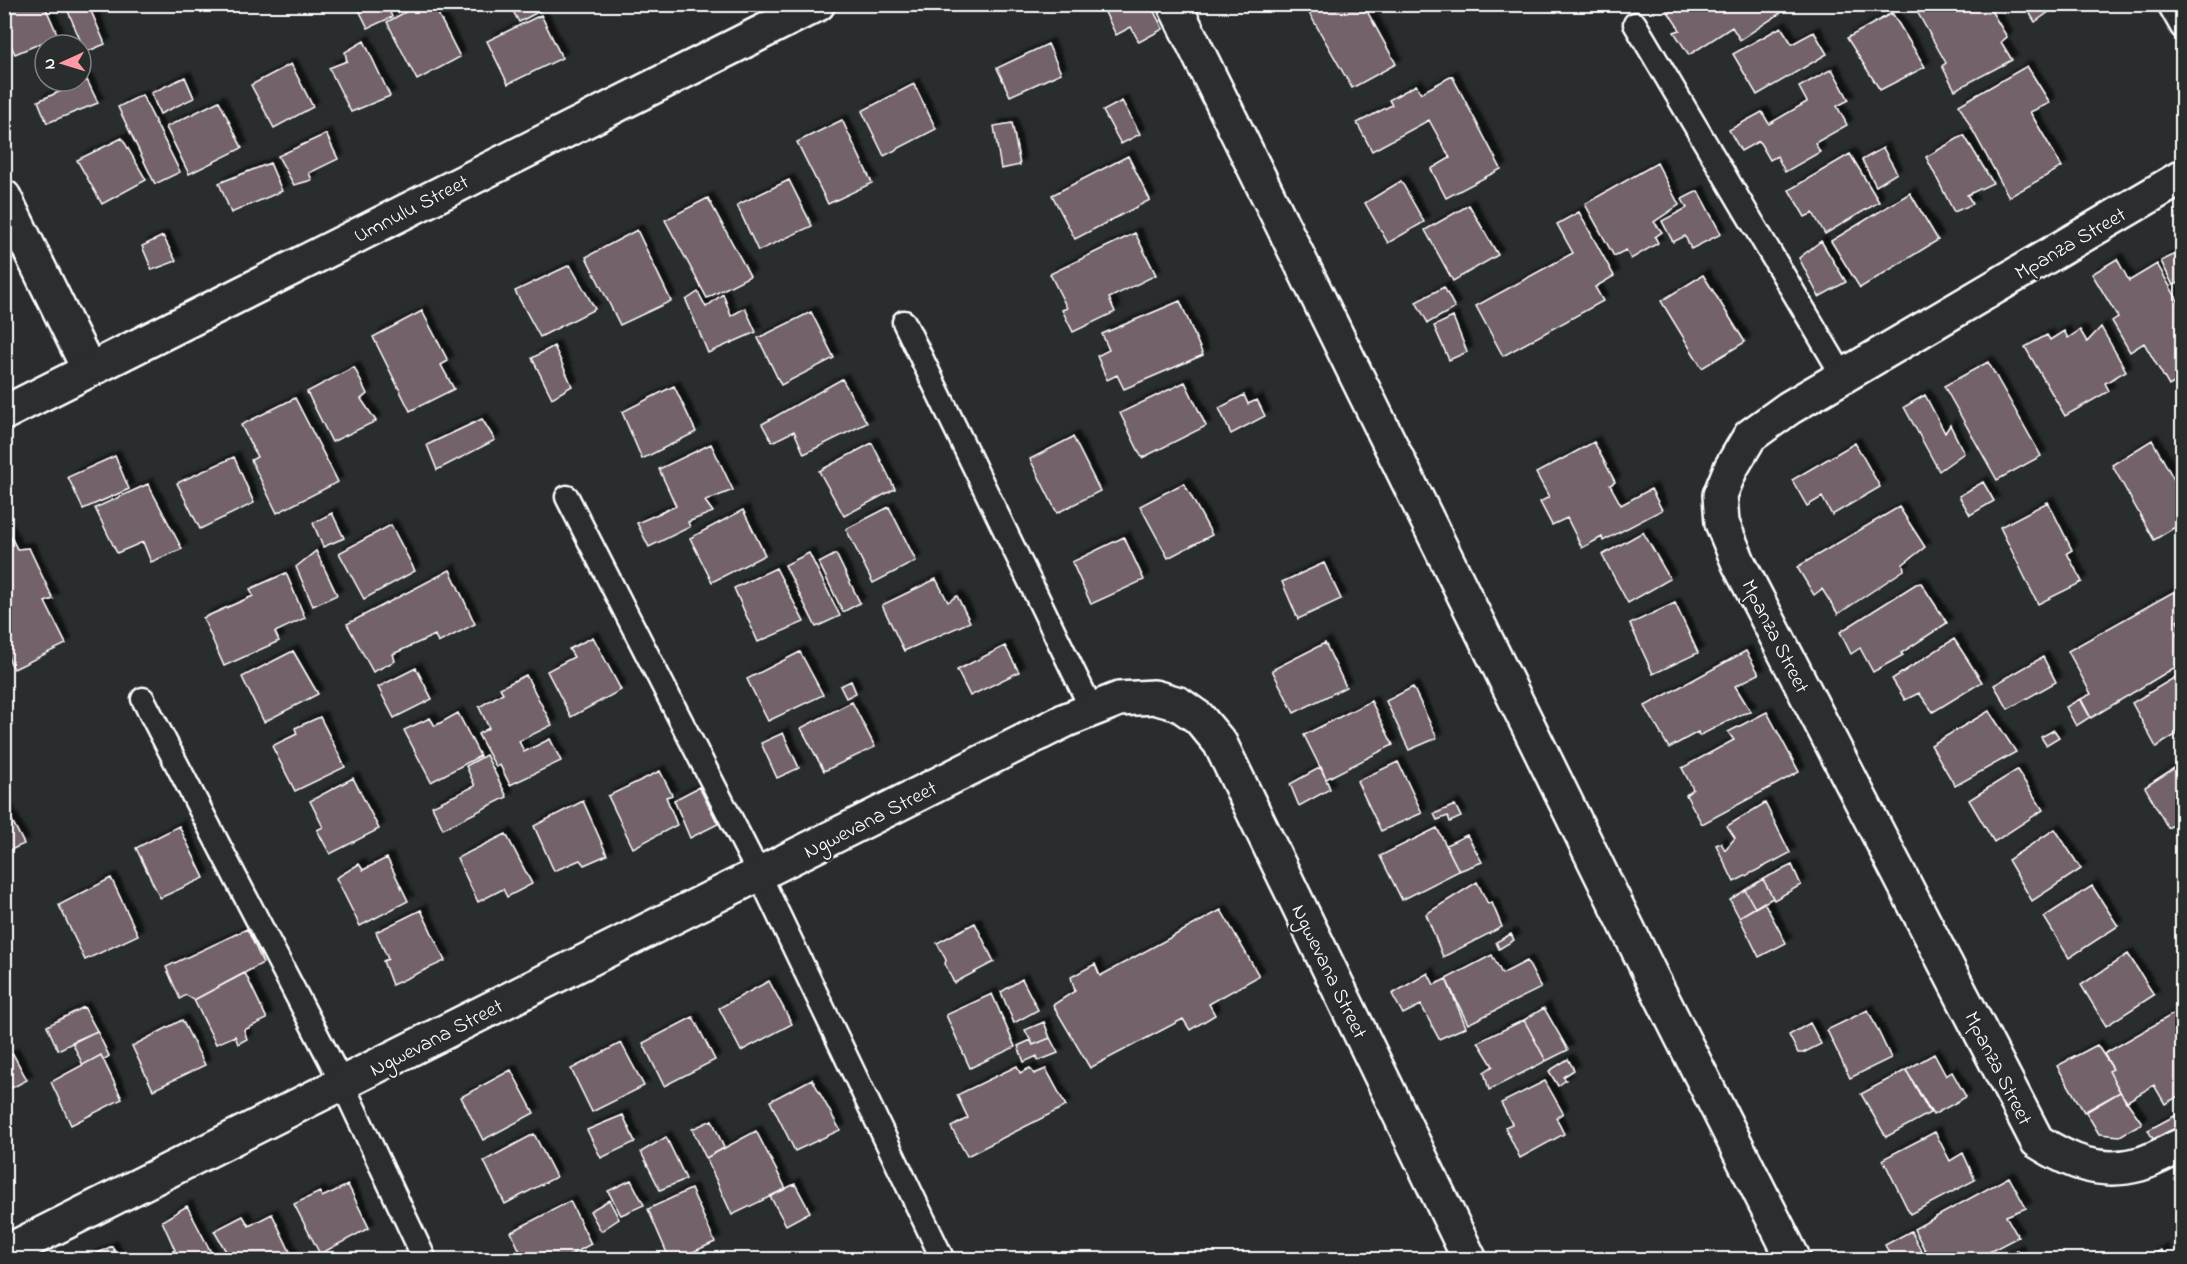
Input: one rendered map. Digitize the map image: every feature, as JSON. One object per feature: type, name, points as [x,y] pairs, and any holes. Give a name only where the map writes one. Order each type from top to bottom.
[{"type":"street","name":"Umnulu Street","points":[[4,413],[818,4]]},
{"type":"street","points":[[1174,4],[1653,980],[1794,1260]]},
{"type":"street","name":"Mpanza Street","points":[[2182,177],[1789,408],[1750,436],[1731,468],[1720,495],[1722,523],[1739,564],[2037,1141],[2064,1158],[2103,1169],[2140,1164],[2182,1145]]},
{"type":"street","points":[[4,197],[89,370]]},
{"type":"street","name":"Ngwevana Street","points":[[4,1253],[1066,720],[1119,699],[1154,697],[1179,704],[1199,718],[1220,743],[1470,1260]]},
{"type":"lane","points":[[2169,4],[2182,27]]},
{"type":"lane","points":[[1635,24],[1843,376]]},
{"type":"lane","points":[[904,322],[1092,710]]},
{"type":"lane","points":[[567,497],[759,874],[943,1260]]},
{"type":"lane","points":[[143,699],[343,1084],[425,1260]]},
{"type":"building","points":[[44,4],[57,33],[33,33],[33,46],[15,54],[4,31],[4,6]]},
{"type":"building","points":[[65,4],[88,4],[105,44],[93,49],[93,33],[77,33]]},
{"type":"building","points":[[356,4],[386,4],[392,17],[368,28]]},
{"type":"building","points":[[420,4],[433,4],[460,57],[417,80],[387,22]]},
{"type":"building","points":[[509,4],[537,4],[540,11],[519,22]]},
{"type":"building","points":[[1101,4],[1150,4],[1163,29],[1139,42],[1131,27],[1116,35]]},
{"type":"building","points":[[1304,4],[1363,4],[1396,64],[1352,88]]},
{"type":"building","points":[[1663,4],[1794,4],[1740,40],[1732,27],[1689,55],[1674,32],[1680,30]]},
{"type":"building","points":[[1921,4],[1987,4],[2007,37],[2001,42],[2012,60],[1955,90],[1942,66],[1946,63],[1915,8]]},
{"type":"building","points":[[2024,4],[2060,4],[2035,22]]},
{"type":"building","points":[[1892,13],[1925,67],[1880,90],[1847,38]]},
{"type":"building","points":[[541,15],[562,58],[508,84],[487,41]]},
{"type":"building","points":[[1781,27],[1792,44],[1814,32],[1827,54],[1757,95],[1733,54]]},
{"type":"building","points":[[364,41],[390,96],[351,112],[329,68],[347,61],[345,52]]},
{"type":"building","points":[[1048,44],[1061,73],[1010,96],[997,68]]},
{"type":"building","points":[[291,64],[313,107],[274,128],[251,85]]},
{"type":"building","points":[[2027,66],[2050,103],[2030,112],[2062,167],[2009,197],[1959,105]]},
{"type":"building","points":[[1832,69],[1849,100],[1837,106],[1847,125],[1815,143],[1820,152],[1785,172],[1777,156],[1770,160],[1759,141],[1741,151],[1729,130],[1762,112],[1769,124],[1807,102],[1799,87]]},
{"type":"building","points":[[1452,76],[1501,169],[1446,198],[1431,169],[1450,158],[1429,120],[1372,151],[1357,123],[1392,105],[1389,100],[1416,85],[1421,93]]},
{"type":"building","points":[[185,77],[194,98],[160,114],[151,93]]},
{"type":"building","points":[[914,84],[936,129],[884,156],[862,111]]},
{"type":"building","points":[[57,93],[93,93],[98,103],[47,123],[38,101]]},
{"type":"building","points":[[142,95],[180,172],[155,184],[118,107]]},
{"type":"building","points":[[219,101],[242,148],[189,174],[166,127]]},
{"type":"building","points":[[1122,101],[1140,134],[1121,144],[1103,111]]},
{"type":"building","points":[[842,120],[872,183],[828,204],[797,142]]},
{"type":"building","points":[[1012,123],[1020,165],[1001,169],[994,126]]},
{"type":"building","points":[[326,134],[338,159],[309,173],[312,180],[294,185],[278,156]]},
{"type":"building","points":[[1964,135],[1993,183],[1967,195],[1973,204],[1954,212],[1926,157]]},
{"type":"building","points":[[122,138],[146,180],[102,204],[77,160]]},
{"type":"building","points":[[1883,148],[1897,173],[1876,186],[1862,160]]},
{"type":"building","points":[[1850,154],[1879,202],[1825,234],[1813,213],[1805,217],[1789,190]]},
{"type":"building","points":[[1128,156],[1150,200],[1075,239],[1052,195]]},
{"type":"building","points":[[270,163],[282,191],[231,213],[219,183]]},
{"type":"building","points":[[1657,163],[1679,205],[1654,222],[1662,232],[1655,237],[1658,243],[1631,259],[1626,250],[1614,256],[1585,204]]},
{"type":"building","points":[[789,180],[812,226],[758,251],[737,205]]},
{"type":"building","points":[[1401,181],[1424,222],[1388,243],[1365,203]]},
{"type":"building","points":[[1698,191],[1721,234],[1691,249],[1685,236],[1673,242],[1662,221],[1687,208],[1682,199]]},
{"type":"building","points":[[1910,193],[1938,240],[1860,288],[1831,241]]},
{"type":"building","points":[[708,198],[750,276],[707,298],[665,220]]},
{"type":"building","points":[[1469,205],[1498,255],[1453,281],[1425,230]]},
{"type":"building","points":[[1579,212],[1614,276],[1595,287],[1603,301],[1503,356],[1476,306],[1573,253],[1557,224]]},
{"type":"building","points":[[637,230],[671,301],[620,325],[586,257]]},
{"type":"building","points":[[1135,233],[1156,275],[1109,298],[1115,312],[1073,332],[1062,310],[1067,308],[1050,274]]},
{"type":"building","points":[[163,236],[176,261],[152,270],[142,246]]},
{"type":"building","points":[[1821,241],[1846,282],[1819,297],[1799,258]]},
{"type":"building","points":[[2182,251],[2182,291],[2178,283],[2173,285],[2161,261]]},
{"type":"building","points":[[2117,259],[2129,281],[2157,264],[2182,308],[2182,378],[2169,386],[2144,343],[2130,352],[2112,321],[2118,317],[2092,274]]},
{"type":"building","points":[[570,265],[595,309],[540,337],[515,291]]},
{"type":"building","points":[[1703,275],[1745,342],[1702,368],[1661,301]]},
{"type":"building","points":[[1444,287],[1455,308],[1428,323],[1416,302]]},
{"type":"building","points":[[698,292],[706,307],[723,294],[731,316],[745,308],[756,332],[708,353],[686,300]]},
{"type":"building","points":[[1180,301],[1203,355],[1124,389],[1117,375],[1107,380],[1097,356],[1109,350],[1102,334]]},
{"type":"building","points":[[422,311],[448,361],[441,365],[454,389],[410,411],[373,337]]},
{"type":"building","points":[[811,312],[834,358],[781,385],[758,338]]},
{"type":"building","points":[[1453,317],[1467,352],[1449,360],[1434,326]]},
{"type":"building","points":[[2101,327],[2126,371],[2105,383],[2109,391],[2065,416],[2025,347],[2047,335],[2050,340],[2064,331],[2068,338],[2080,330],[2087,342]]},
{"type":"building","points":[[554,346],[572,386],[552,398],[532,358]]},
{"type":"building","points":[[1988,362],[2041,456],[1997,480],[1944,386]]},
{"type":"building","points":[[354,367],[367,394],[361,399],[376,421],[332,442],[307,392]]},
{"type":"building","points":[[842,379],[867,423],[804,454],[794,431],[772,442],[762,424]]},
{"type":"building","points":[[1185,382],[1206,426],[1142,458],[1120,413]]},
{"type":"building","points":[[674,386],[696,432],[642,459],[622,412]]},
{"type":"building","points":[[1244,395],[1248,404],[1257,400],[1265,416],[1231,434],[1219,408]]},
{"type":"building","points":[[1925,395],[1945,433],[1950,425],[1964,453],[1939,471],[1904,407]]},
{"type":"building","points":[[295,398],[338,482],[277,513],[251,460],[257,457],[241,425]]},
{"type":"building","points":[[482,419],[495,440],[437,470],[427,445]]},
{"type":"building","points":[[1073,437],[1100,491],[1057,513],[1030,459]]},
{"type":"building","points":[[2152,440],[2182,494],[2182,523],[2154,540],[2112,465]]},
{"type":"building","points":[[1594,442],[1615,482],[1610,485],[1621,505],[1651,489],[1662,510],[1603,541],[1602,537],[1582,548],[1567,518],[1552,525],[1540,502],[1549,497],[1536,473]]},
{"type":"building","points":[[872,443],[895,489],[844,516],[819,471]]},
{"type":"building","points":[[1855,443],[1880,487],[1832,515],[1822,497],[1807,506],[1792,480]]},
{"type":"building","points":[[711,444],[733,490],[705,501],[713,512],[688,522],[690,527],[649,547],[637,523],[676,506],[659,469]]},
{"type":"building","points":[[115,456],[129,489],[83,509],[68,477]]},
{"type":"building","points":[[234,457],[254,503],[200,529],[177,483]]},
{"type":"building","points":[[1983,482],[1994,501],[1970,515],[1959,496]]},
{"type":"building","points":[[1184,483],[1212,535],[1168,558],[1140,506]]},
{"type":"building","points":[[148,484],[182,549],[151,562],[143,542],[117,553],[95,508]]},
{"type":"building","points":[[2048,502],[2072,550],[2067,553],[2082,582],[2038,604],[2000,527]]},
{"type":"building","points":[[889,507],[916,561],[873,583],[846,529]]},
{"type":"building","points":[[1899,507],[1925,547],[1903,564],[1904,570],[1838,614],[1822,589],[1814,595],[1797,567]]},
{"type":"building","points":[[743,510],[765,555],[712,582],[690,538]]},
{"type":"building","points":[[332,513],[344,538],[323,547],[313,523]]},
{"type":"building","points":[[4,523],[17,549],[29,548],[53,599],[45,602],[66,644],[14,669],[4,650]]},
{"type":"building","points":[[391,525],[415,571],[364,599],[339,553]]},
{"type":"building","points":[[1643,532],[1670,579],[1628,603],[1602,555]]},
{"type":"building","points":[[1124,537],[1144,580],[1091,604],[1072,562]]},
{"type":"building","points":[[316,551],[337,595],[313,606],[296,567]]},
{"type":"building","points":[[809,553],[840,616],[816,627],[785,565]]},
{"type":"building","points":[[836,554],[860,603],[843,612],[819,563]]},
{"type":"building","points":[[1324,563],[1341,599],[1298,619],[1282,582]]},
{"type":"building","points":[[776,568],[804,622],[758,642],[734,588]]},
{"type":"building","points":[[450,570],[475,624],[438,643],[435,635],[393,654],[395,661],[373,672],[347,624]]},
{"type":"building","points":[[286,573],[305,618],[275,632],[279,641],[224,666],[203,618],[253,596],[250,589]]},
{"type":"building","points":[[936,579],[948,602],[957,596],[970,622],[904,651],[882,605]]},
{"type":"building","points":[[1921,583],[1947,623],[1901,653],[1903,655],[1873,672],[1860,648],[1851,654],[1840,632]]},
{"type":"building","points":[[2175,591],[2182,605],[2182,618],[2177,621],[2182,631],[2177,634],[2182,643],[2182,663],[2091,718],[2081,699],[2091,694],[2068,651]]},
{"type":"building","points":[[1675,603],[1698,653],[1653,674],[1630,624]]},
{"type":"building","points":[[593,637],[621,690],[571,717],[547,671],[574,657],[569,649]]},
{"type":"building","points":[[1954,639],[1982,682],[1933,712],[1919,693],[1905,700],[1892,679]]},
{"type":"building","points":[[1325,643],[1346,687],[1294,713],[1272,670]]},
{"type":"building","points":[[1005,646],[1019,672],[970,696],[957,670]]},
{"type":"building","points":[[293,651],[318,694],[264,722],[242,677]]},
{"type":"building","points":[[1746,651],[1759,674],[1735,686],[1751,712],[1742,714],[1699,736],[1698,732],[1669,748],[1645,706]]},
{"type":"building","points":[[800,652],[823,695],[768,721],[747,679]]},
{"type":"building","points":[[2043,657],[2056,682],[2008,709],[1994,685]]},
{"type":"building","points":[[416,668],[432,699],[394,718],[378,687]]},
{"type":"building","points":[[2182,673],[2182,731],[2156,747],[2132,703]]},
{"type":"building","points":[[526,675],[552,725],[519,741],[524,752],[550,739],[561,761],[510,785],[500,765],[496,767],[478,734],[489,728],[479,707],[503,693],[500,688]]},
{"type":"building","points":[[851,681],[856,693],[846,698],[840,686]]},
{"type":"building","points":[[1413,687],[1437,738],[1409,750],[1386,701]]},
{"type":"building","points":[[2080,699],[2090,717],[2076,726],[2066,707]]},
{"type":"building","points":[[1371,701],[1393,745],[1326,779],[1304,735]]},
{"type":"building","points":[[852,702],[875,747],[824,771],[801,728]]},
{"type":"building","points":[[1989,711],[2016,752],[1955,786],[1931,745]]},
{"type":"building","points":[[1767,712],[1799,772],[1702,824],[1686,795],[1693,789],[1682,768],[1734,740],[1728,732]]},
{"type":"building","points":[[458,713],[480,756],[431,782],[404,730],[430,718],[435,726]]},
{"type":"building","points":[[320,717],[345,767],[295,791],[272,746],[297,734],[295,728]]},
{"type":"building","points":[[2054,730],[2059,737],[2046,745],[2041,737]]},
{"type":"building","points":[[783,733],[799,768],[777,778],[761,743]]},
{"type":"building","points":[[486,755],[507,797],[443,829],[432,806],[475,786],[466,766]]},
{"type":"building","points":[[1398,762],[1422,813],[1381,831],[1357,781]]},
{"type":"building","points":[[2182,763],[2182,820],[2168,828],[2145,787]]},
{"type":"building","points":[[1321,767],[1330,789],[1299,806],[1290,784]]},
{"type":"building","points":[[2017,770],[2043,810],[1994,842],[1969,800]]},
{"type":"building","points":[[660,771],[672,795],[666,797],[677,825],[633,848],[608,796]]},
{"type":"building","points":[[353,778],[379,829],[330,854],[317,830],[323,827],[310,801]]},
{"type":"building","points":[[699,787],[718,824],[690,838],[674,800]]},
{"type":"building","points":[[583,801],[607,855],[584,865],[580,860],[554,871],[534,826]]},
{"type":"building","points":[[1765,803],[1790,853],[1734,882],[1716,845],[1721,843],[1725,850],[1735,838],[1727,826]]},
{"type":"building","points":[[4,805],[24,844],[4,853]]},
{"type":"building","points":[[1455,805],[1461,817],[1450,822],[1448,816],[1437,820],[1434,814]]},
{"type":"building","points":[[179,826],[204,878],[160,898],[136,848]]},
{"type":"building","points":[[1437,828],[1459,871],[1402,900],[1380,856]]},
{"type":"building","points":[[2055,829],[2081,869],[2032,901],[2008,860]]},
{"type":"building","points":[[506,834],[532,884],[507,897],[503,889],[478,902],[457,858]]},
{"type":"building","points":[[1467,835],[1482,862],[1459,871],[1446,845]]},
{"type":"building","points":[[387,858],[408,901],[360,926],[336,878],[359,864],[363,870]]},
{"type":"building","points":[[1792,865],[1801,885],[1774,900],[1763,879]]},
{"type":"building","points":[[111,878],[138,935],[85,960],[59,905]]},
{"type":"building","points":[[1763,879],[1773,898],[1755,908],[1745,890]]},
{"type":"building","points":[[1477,882],[1488,904],[1492,903],[1502,927],[1443,957],[1426,914]]},
{"type":"building","points":[[2092,886],[2118,926],[2069,958],[2044,917]]},
{"type":"building","points":[[1745,890],[1755,908],[1739,917],[1730,900]]},
{"type":"building","points":[[1764,902],[1786,943],[1759,957],[1739,917]]},
{"type":"building","points":[[421,910],[445,961],[392,985],[383,961],[388,959],[376,932]]},
{"type":"building","points":[[1221,910],[1259,976],[1209,1004],[1215,1015],[1190,1030],[1183,1019],[1090,1068],[1053,1005],[1075,991],[1071,977],[1095,964],[1100,976]]},
{"type":"building","points":[[975,923],[994,962],[954,983],[937,943]]},
{"type":"building","points":[[247,929],[263,963],[194,1000],[186,995],[180,999],[166,967]]},
{"type":"building","points":[[1511,934],[1514,940],[1499,949],[1496,942]]},
{"type":"building","points":[[2128,954],[2154,995],[2106,1026],[2081,985]]},
{"type":"building","points":[[1492,955],[1502,974],[1527,961],[1541,988],[1468,1024],[1446,979]]},
{"type":"building","points":[[245,973],[267,1019],[244,1030],[247,1039],[238,1044],[235,1036],[216,1044],[194,1000]]},
{"type":"building","points":[[1428,973],[1434,985],[1446,979],[1466,1027],[1439,1039],[1421,1005],[1403,1014],[1392,994]]},
{"type":"building","points":[[1022,979],[1038,1010],[1014,1023],[1001,992]]},
{"type":"building","points":[[769,981],[792,1024],[741,1051],[719,1008]]},
{"type":"building","points":[[992,994],[1015,1047],[970,1068],[946,1015]]},
{"type":"building","points":[[84,1007],[97,1031],[58,1050],[47,1026]]},
{"type":"building","points":[[1544,1008],[1568,1050],[1546,1061],[1524,1020]]},
{"type":"building","points":[[2182,1009],[2182,1094],[2165,1104],[2154,1085],[2126,1102],[2109,1071],[2113,1069],[2104,1054]]},
{"type":"building","points":[[1868,1010],[1891,1058],[1850,1078],[1827,1030]]},
{"type":"building","points":[[693,1017],[715,1060],[664,1086],[643,1043]]},
{"type":"building","points":[[182,1020],[205,1065],[153,1090],[132,1046]]},
{"type":"building","points":[[1524,1020],[1546,1061],[1489,1090],[1484,1072],[1493,1066],[1478,1042]]},
{"type":"building","points":[[1044,1022],[1050,1038],[1033,1045],[1025,1030]]},
{"type":"building","points":[[1810,1023],[1821,1044],[1803,1053],[1798,1053],[1789,1035]]},
{"type":"building","points":[[97,1031],[109,1056],[103,1060],[101,1055],[83,1065],[72,1042]]},
{"type":"building","points":[[1050,1038],[1058,1053],[1038,1061],[1037,1056],[1024,1062],[1018,1046],[1031,1040],[1033,1045]]},
{"type":"building","points":[[621,1043],[644,1086],[592,1112],[571,1069]]},
{"type":"building","points":[[2097,1045],[2113,1069],[2109,1071],[2120,1092],[2084,1112],[2057,1066]]},
{"type":"building","points":[[13,1054],[27,1080],[4,1092],[4,1058]]},
{"type":"building","points":[[1934,1054],[1946,1076],[1952,1072],[1966,1097],[1933,1115],[1906,1070]]},
{"type":"building","points":[[101,1055],[122,1099],[71,1125],[51,1082]]},
{"type":"building","points":[[1568,1059],[1574,1070],[1563,1077],[1566,1080],[1558,1086],[1549,1071]]},
{"type":"building","points":[[1017,1066],[1020,1073],[1030,1068],[1034,1074],[1046,1069],[1066,1106],[967,1156],[951,1127],[968,1118],[957,1095]]},
{"type":"building","points":[[511,1070],[534,1113],[483,1140],[461,1097]]},
{"type":"building","points":[[1906,1070],[1930,1113],[1886,1137],[1861,1094]]},
{"type":"building","points":[[812,1079],[840,1130],[795,1151],[770,1101]]},
{"type":"building","points":[[1545,1081],[1563,1113],[1556,1118],[1564,1134],[1520,1158],[1505,1127],[1512,1124],[1501,1103]]},
{"type":"building","points":[[2120,1092],[2142,1123],[2120,1136],[2099,1134],[2086,1112]]},
{"type":"building","points":[[2182,1112],[2182,1134],[2158,1148],[2148,1130]]},
{"type":"building","points":[[623,1115],[635,1142],[601,1158],[587,1130]]},
{"type":"building","points":[[712,1120],[724,1148],[706,1158],[692,1129]]},
{"type":"building","points":[[756,1131],[786,1189],[732,1215],[706,1158]]},
{"type":"building","points":[[1935,1132],[1950,1161],[1963,1153],[1975,1180],[1910,1214],[1883,1159]]},
{"type":"building","points":[[534,1134],[556,1177],[505,1204],[484,1161]]},
{"type":"building","points":[[666,1137],[686,1179],[660,1190],[641,1152]]},
{"type":"building","points":[[2009,1177],[2026,1208],[2006,1216],[2018,1237],[1974,1260],[1930,1260],[1914,1229]]},
{"type":"building","points":[[631,1180],[644,1205],[621,1215],[608,1191]]},
{"type":"building","points":[[795,1184],[810,1212],[786,1225],[770,1196]]},
{"type":"building","points":[[348,1185],[369,1228],[320,1254],[294,1204],[320,1192],[322,1197]]},
{"type":"building","points":[[691,1189],[715,1242],[675,1260],[670,1260],[648,1209]]},
{"type":"building","points":[[609,1200],[619,1219],[601,1231],[590,1211]]},
{"type":"building","points":[[570,1201],[591,1244],[562,1260],[524,1260],[511,1232]]},
{"type":"building","points":[[187,1206],[215,1260],[157,1260],[175,1250],[162,1221]]},
{"type":"building","points":[[272,1214],[294,1260],[231,1260],[214,1231],[243,1216],[249,1226]]},
{"type":"building","points":[[1911,1231],[1926,1260],[1893,1260],[1885,1245]]},
{"type":"building","points":[[112,1246],[119,1260],[86,1260],[86,1259]]},
{"type":"building","points":[[2017,1250],[2022,1260],[1998,1260]]},
{"type":"building","points":[[2161,1250],[2168,1260],[2145,1260]]}]
